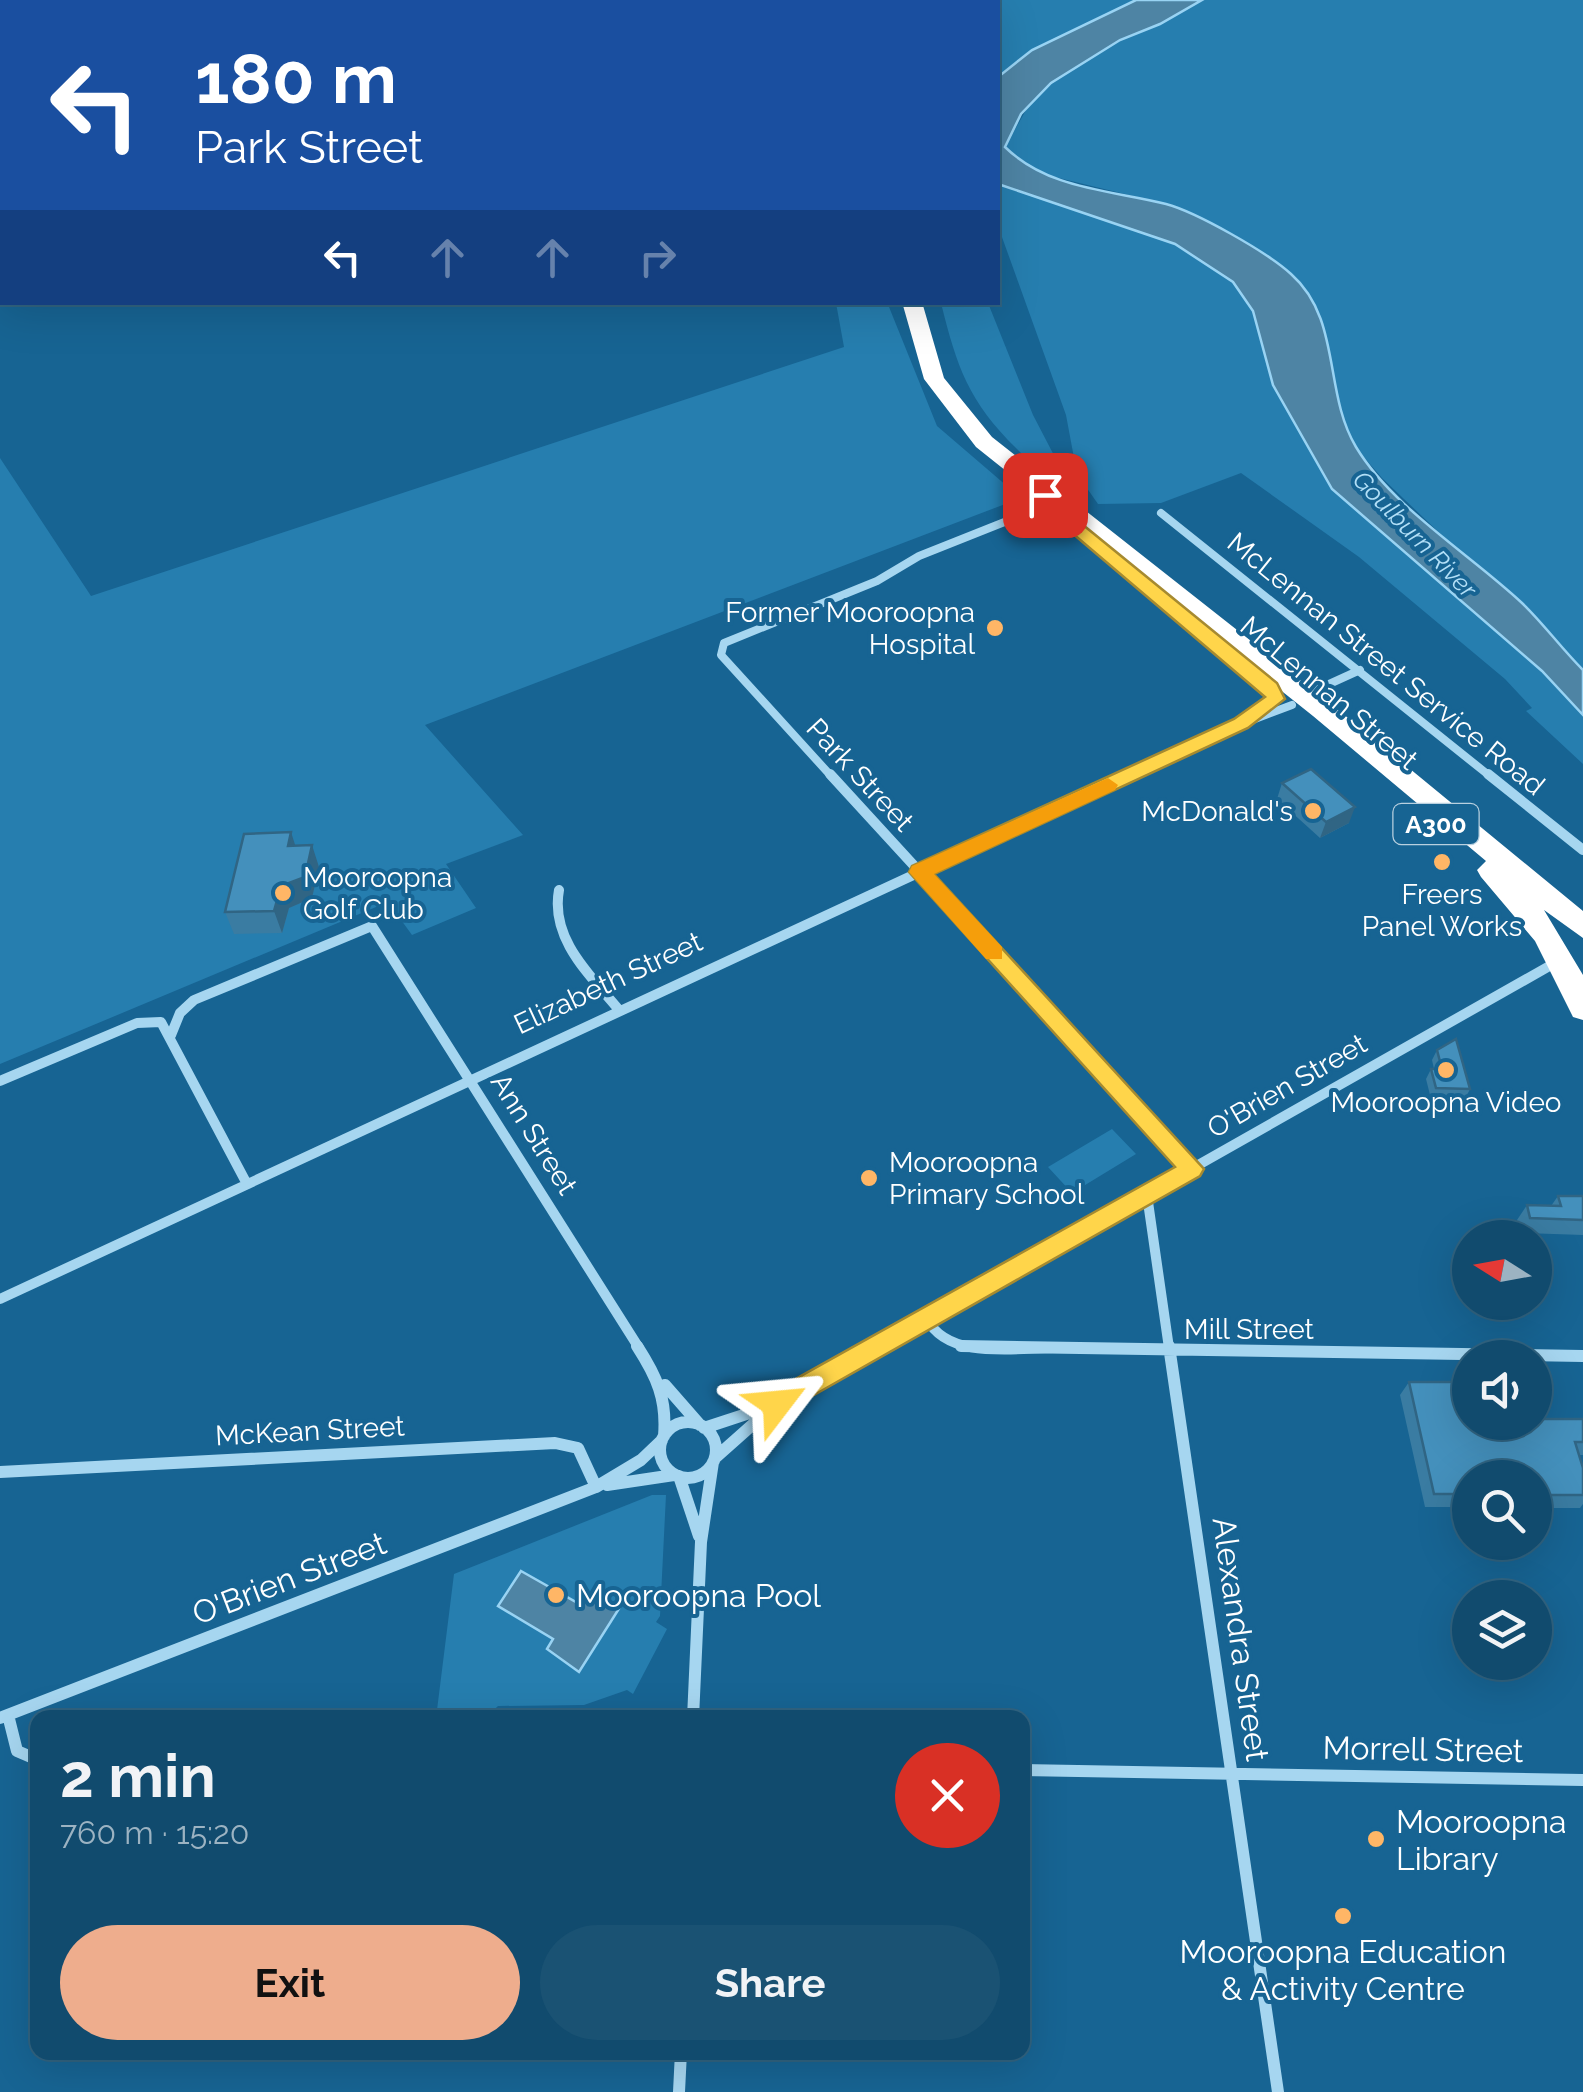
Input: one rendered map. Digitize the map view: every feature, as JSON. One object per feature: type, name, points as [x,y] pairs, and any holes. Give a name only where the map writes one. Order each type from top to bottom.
[{"type":"highway","name":"McLennan Street","points":[[912,305],[934,379],[984,442],[1071,523],[1583,927]]},
{"type":"highway","name":"McLennan Street","points":[[1045,495],[1082,517],[1501,879],[1572,952],[1583,1009]]},
{"type":"street","name":"McLennan Street Service Road","points":[[1161,513],[1583,850]]},
{"type":"street","name":"Park Street","points":[[1007,522],[918,556],[905,568],[877,581],[739,634],[722,644],[722,659],[1192,1169]]},
{"type":"street","name":"Elizabeth Street","points":[[1241,723],[1274,702],[1360,670]]},
{"type":"street","name":"Elizabeth Street","points":[[0,1298],[1241,723],[1289,696]]},
{"type":"street","points":[[559,890],[555,918],[568,942],[619,1010]]},
{"type":"street","name":"Ann Street","points":[[168,1030],[194,1000],[372,926],[652,1368],[702,1427]]},
{"type":"street","name":"O'Brien Street","points":[[714,1460],[777,1404],[1572,952]]},
{"type":"street","points":[[0,1081],[138,1023],[168,1030],[247,1184]]},
{"type":"street","name":"Alexandra Street","points":[[1147,1195],[1278,2092]]},
{"type":"street","name":"Mill Street","points":[[927,1319],[934,1331],[963,1347],[1583,1356]]},
{"type":"street","name":"Ann Street","points":[[652,1368],[666,1402],[663,1438]]},
{"type":"street","name":"O'Brien Street","points":[[702,1427],[777,1404]]},
{"type":"street","points":[[693,1710],[701,1542],[715,1440],[702,1427],[684,1424],[663,1438],[662,1462],[677,1476],[701,1542]]},
{"type":"street","name":"O'Brien Street","points":[[40,1710],[596,1488],[641,1460],[663,1438]]},
{"type":"street","name":"McKean Street","points":[[0,1472],[556,1443],[578,1448],[596,1488]]},
{"type":"street","points":[[677,1476],[696,1476],[714,1460]]},
{"type":"street","name":"O'Brien Street","points":[[596,1488],[677,1476]]},
{"type":"street","name":"O'Brien Street","points":[[4,1717],[30,1712]]},
{"type":"street","points":[[4,1717],[17,1751],[30,1757]]},
{"type":"street","name":"Morrell Street","points":[[1030,1770],[1583,1780]]},
{"type":"street","points":[[679,2092],[680,2060]]},
{"type":"shaded area","points":[[1000,0],[1136,0],[1032,50],[1000,75]]},
{"type":"shaded area","points":[[1202,0],[1583,0],[1583,670],[1382,478],[1356,448],[1340,411],[1331,360],[1185,214],[1170,205],[1030,171],[1005,147],[1034,96],[1051,83],[1120,40],[1160,24]]},
{"type":"shaded area","points":[[1000,185],[1175,244],[1233,282],[1253,311],[1273,385],[1332,489],[1542,671],[1583,715],[1583,764],[1526,711],[1532,708],[1505,679],[1359,557],[1241,473],[1161,503],[1098,504],[1077,474],[1066,415],[1000,232]]},
{"type":"shaded area","name":"Mooroopna Golf Club","points":[[836,305],[888,305],[937,426],[1021,498],[425,725],[523,835],[446,864],[476,908],[412,935],[388,902],[0,1064],[0,458],[91,596],[844,347]]},
{"type":"shaded area","points":[[942,305],[989,305],[1033,415],[1059,465],[1056,474],[1025,457],[1000,432],[976,399],[953,346]]},
{"type":"shaded area","points":[[1112,1129],[1136,1154],[1072,1193],[1048,1167]]},
{"type":"shaded area","name":"Mooroopna Pool","points":[[652,1495],[666,1495],[660,1616],[656,1622],[667,1629],[633,1694],[627,1690],[584,1705],[437,1710],[454,1574]]},
{"type":"water","name":"Goulburn River","points":[[1136,0],[1202,0],[1160,24],[1120,40],[1051,83],[1021,114],[1005,147],[1040,172],[1060,180],[1166,204],[1195,215],[1249,244],[1291,274],[1318,312],[1339,403],[1356,447],[1390,490],[1522,603],[1583,670],[1583,715],[1542,671],[1332,489],[1273,385],[1253,311],[1233,282],[1175,244],[1000,185],[1000,75],[1032,50]]},
{"type":"water","points":[[521,1571],[576,1602],[583,1592],[610,1608],[613,1604],[620,1607],[579,1672],[547,1649],[553,1639],[498,1606]]},
{"type":"building","points":[[1311,769],[1355,807],[1326,822],[1282,783]]},
{"type":"building","points":[[291,832],[288,846],[312,845],[305,877],[281,886],[274,911],[225,912],[244,834]]},
{"type":"building","points":[[1456,1039],[1470,1089],[1436,1088],[1431,1069],[1442,1069],[1437,1050]]},
{"type":"building","points":[[1558,1196],[1583,1196],[1583,1220],[1530,1218],[1527,1205],[1561,1206]]},
{"type":"building","points":[[1409,1382],[1452,1382],[1452,1440],[1552,1440],[1552,1419],[1583,1419],[1583,1442],[1575,1442],[1583,1468],[1583,1495],[1552,1495],[1552,1460],[1452,1460],[1452,1494],[1434,1494]]},
{"type":"slow traffic","points":[[994,953],[920,872],[1108,785]]},
{"type":"place","name":"Former Mooroopna Hospital","points":[[995,628]]},
{"type":"place","name":"McDonald's","points":[[1313,811]]},
{"type":"place","name":"Freers Panel Works","points":[[1442,862]]},
{"type":"place","name":"Mooroopna Golf Club","points":[[283,893]]},
{"type":"place","name":"Mooroopna Video","points":[[1446,1070]]},
{"type":"place","name":"Mooroopna Primary School","points":[[869,1178]]},
{"type":"place","name":"Mooroopna Pool","points":[[556,1595]]},
{"type":"place","name":"Mooroopna Library","points":[[1376,1839]]},
{"type":"place","name":"Mooroopna Education & Activity Centre","points":[[1343,1916]]},
{"type":"route","points":[[777,1404],[1192,1169],[920,872],[1241,723],[1275,699],[1270,688],[1071,523],[1045,495]]}]
